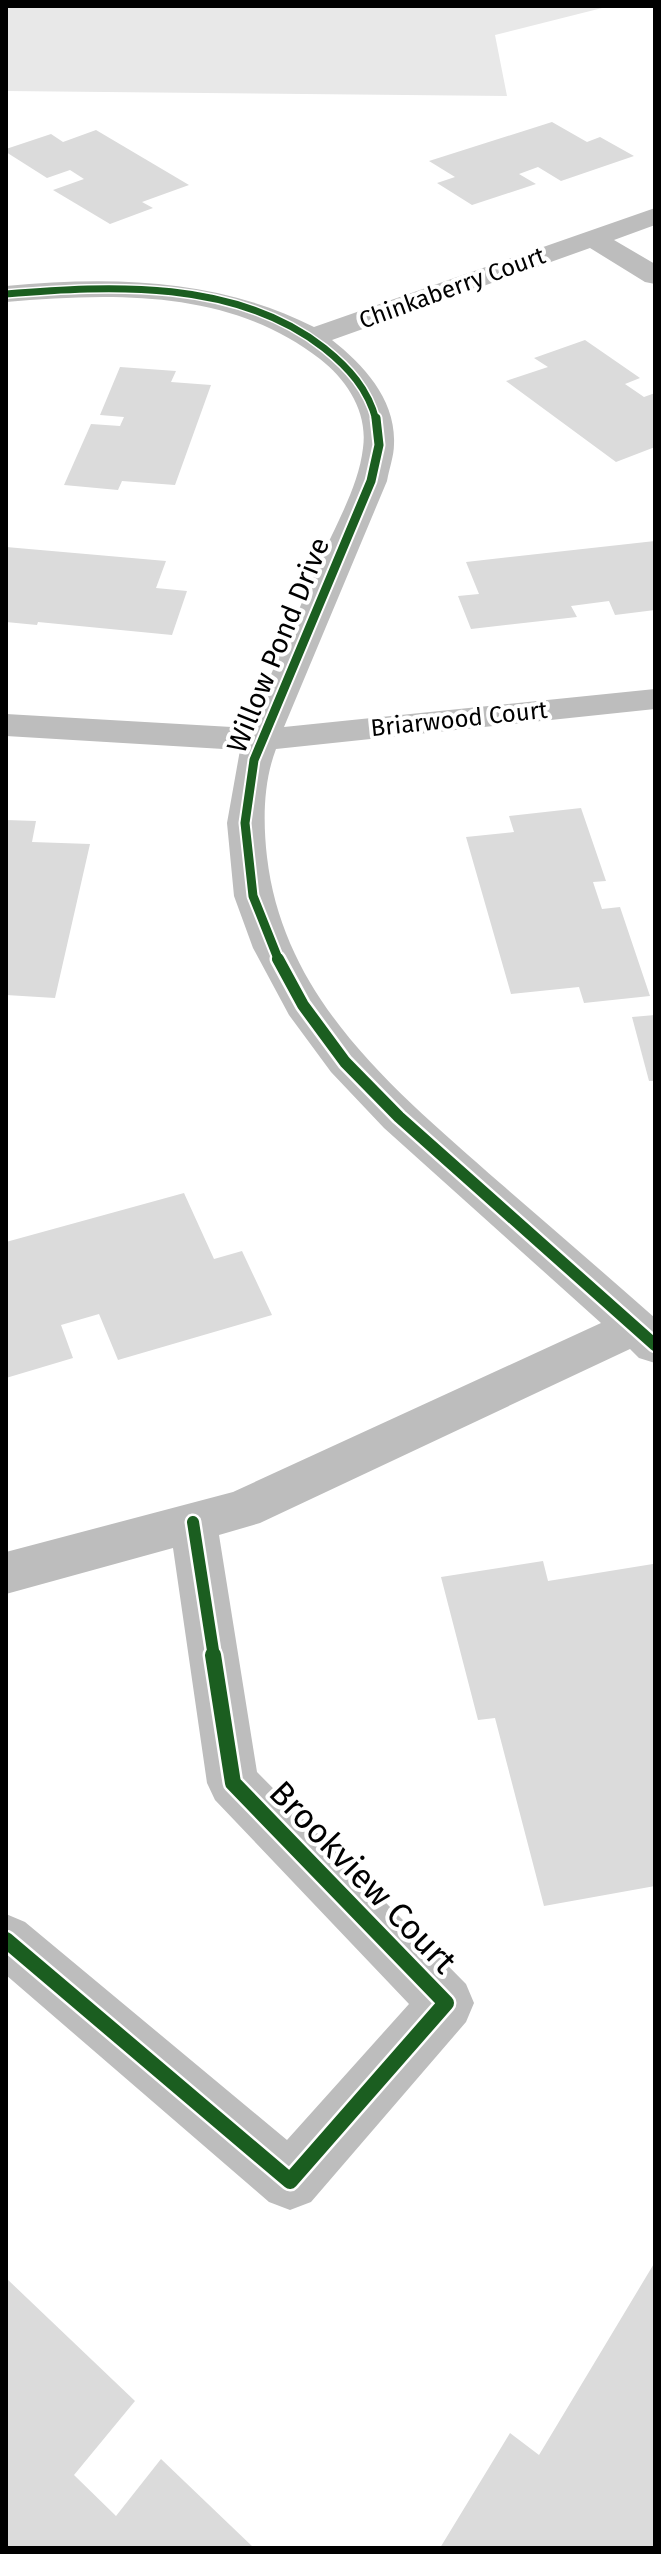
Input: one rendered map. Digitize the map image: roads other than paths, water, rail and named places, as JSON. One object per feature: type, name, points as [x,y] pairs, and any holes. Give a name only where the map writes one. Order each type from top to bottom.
[{"type":"street","name":"Chinkaberry Court","points":[[311,338],[655,216]]},
{"type":"street","points":[[592,238],[655,276]]},
{"type":"street","name":"Willow Pond Drive","points":[[15,286],[168,291],[226,303],[272,318],[330,351],[356,377],[373,405],[379,444],[371,481],[254,760],[245,823],[253,896],[272,948],[303,1005],[345,1062],[399,1117],[645,1336]]},
{"type":"street","name":"Briarwood Court","points":[[6,725],[262,740],[655,699]]},
{"type":"street","points":[[6,1573],[243,1509],[645,1336]]},
{"type":"street","name":"Brookview Court","points":[[6,1940],[290,2181],[446,2003],[233,1783],[193,1522]]}]
